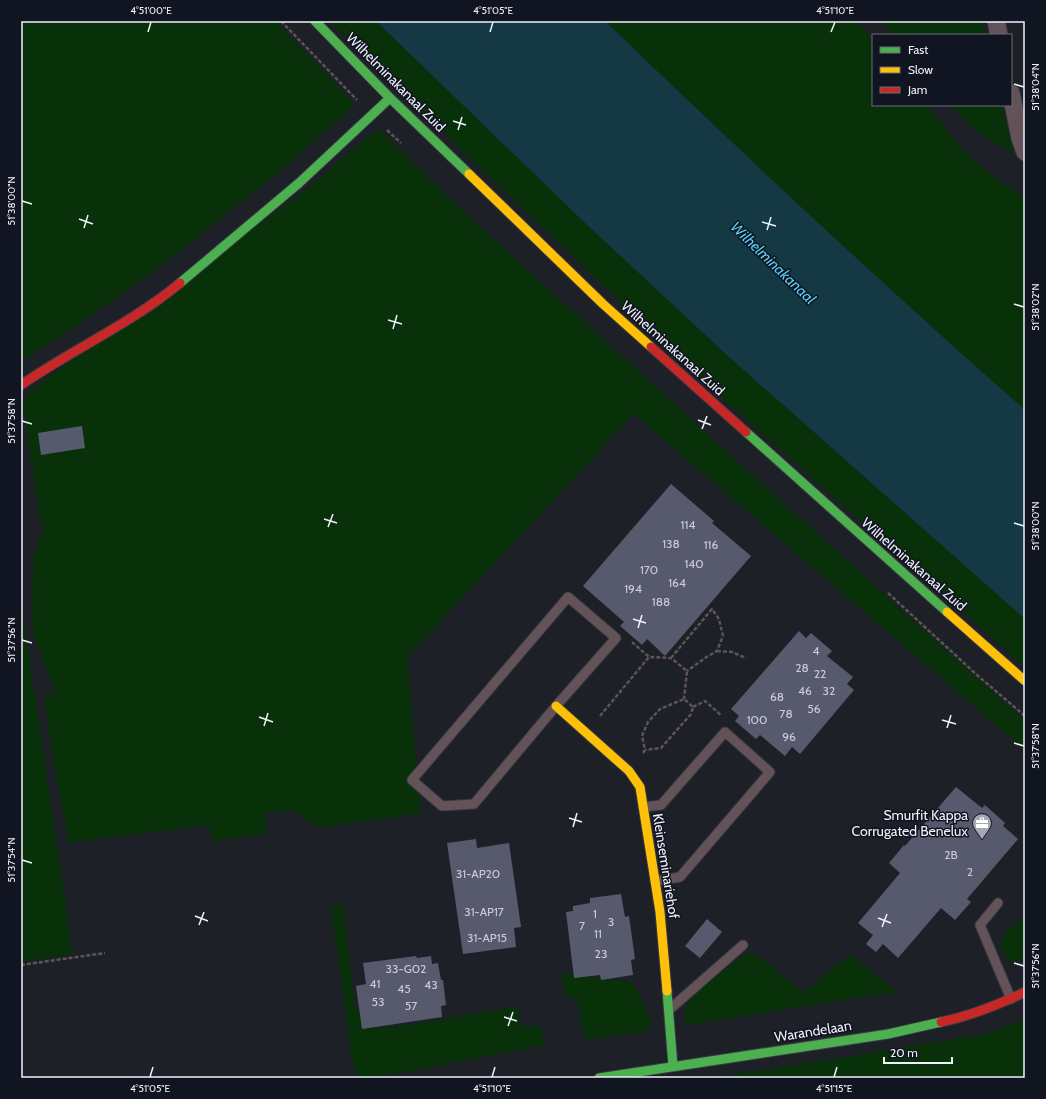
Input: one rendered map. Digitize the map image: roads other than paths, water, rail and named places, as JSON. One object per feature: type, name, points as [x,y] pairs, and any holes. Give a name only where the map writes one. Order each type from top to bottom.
[{"type":"street","name":"Wilhelminakanaal Zuid","points":[[315,21],[390,98],[603,304],[838,516],[1025,681]]},
{"type":"street","points":[[996,21],[999,34]]},
{"type":"street","points":[[21,386],[40,372],[125,322],[175,287],[299,183],[390,98]]},
{"type":"street","points":[[1012,98],[1020,138],[1025,152]]},
{"type":"street","name":"Kleinseminariehof","points":[[556,706],[629,770],[640,787],[660,912],[673,1066]]},
{"type":"street","name":"Warandelaan","points":[[599,1078],[888,1034],[956,1019],[1025,992]]},
{"type":"lane","points":[[568,597],[616,638],[556,706],[474,804],[442,806],[412,780],[568,597]]},
{"type":"lane","points":[[643,807],[661,805],[725,732],[770,772],[680,877],[655,881]]},
{"type":"lane","points":[[998,903],[980,925],[1010,999]]},
{"type":"lane","points":[[668,1012],[743,945]]},
{"type":"water","name":"Wilhelminakanaal","points":[[376,21],[605,21],[813,218],[918,315],[1025,410],[1025,619],[728,356],[584,222]]},
{"type":"place","name":"Smurfit Kappa Corrugated Benelux","points":[[982,840]]}]
